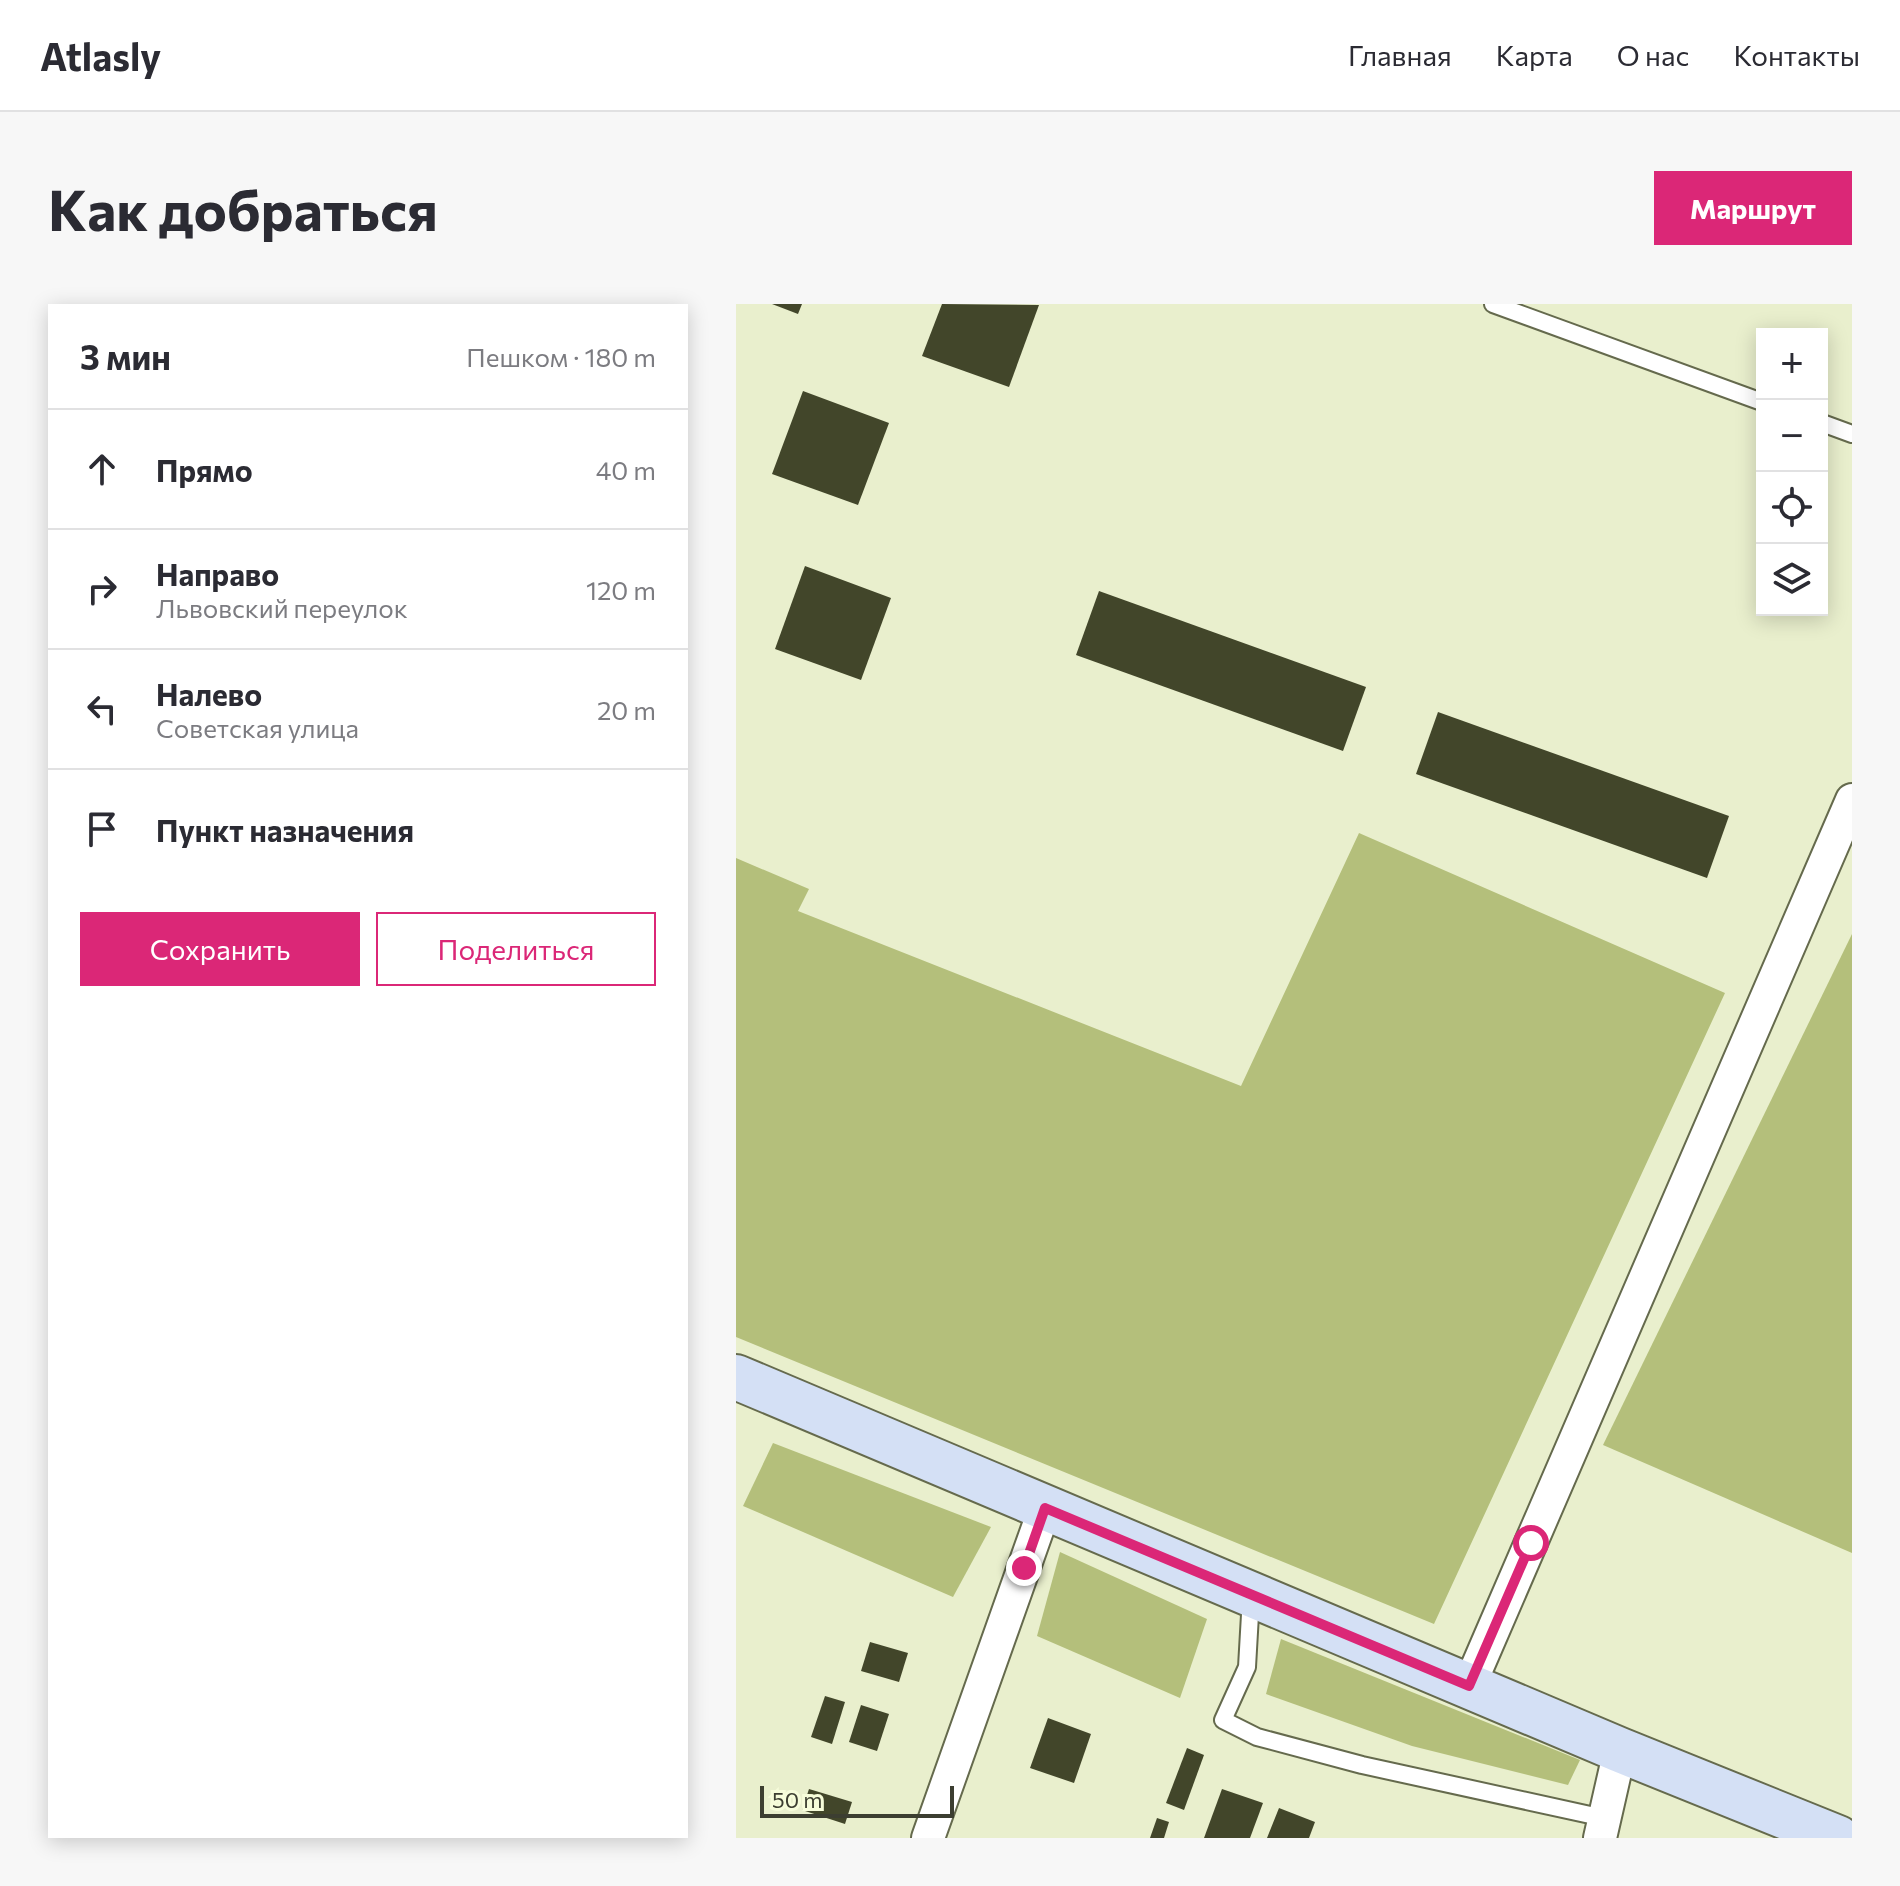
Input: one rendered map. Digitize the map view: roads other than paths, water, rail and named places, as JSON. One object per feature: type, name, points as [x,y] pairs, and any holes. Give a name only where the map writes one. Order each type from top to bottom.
[{"type":"main road","points":[[739,1386],[1045,1508],[1620,1750],[1838,1838]]},
{"type":"street","points":[[1469,1686],[1852,800]]},
{"type":"street","points":[[928,1838],[1045,1508]]},
{"type":"street","points":[[1602,1828],[1620,1750]]},
{"type":"lane","points":[[1493,304],[1757,400]]},
{"type":"lane","points":[[1828,425],[1852,434]]},
{"type":"lane","points":[[1251,1594],[1247,1667],[1223,1720],[1257,1737],[1602,1828]]}]
